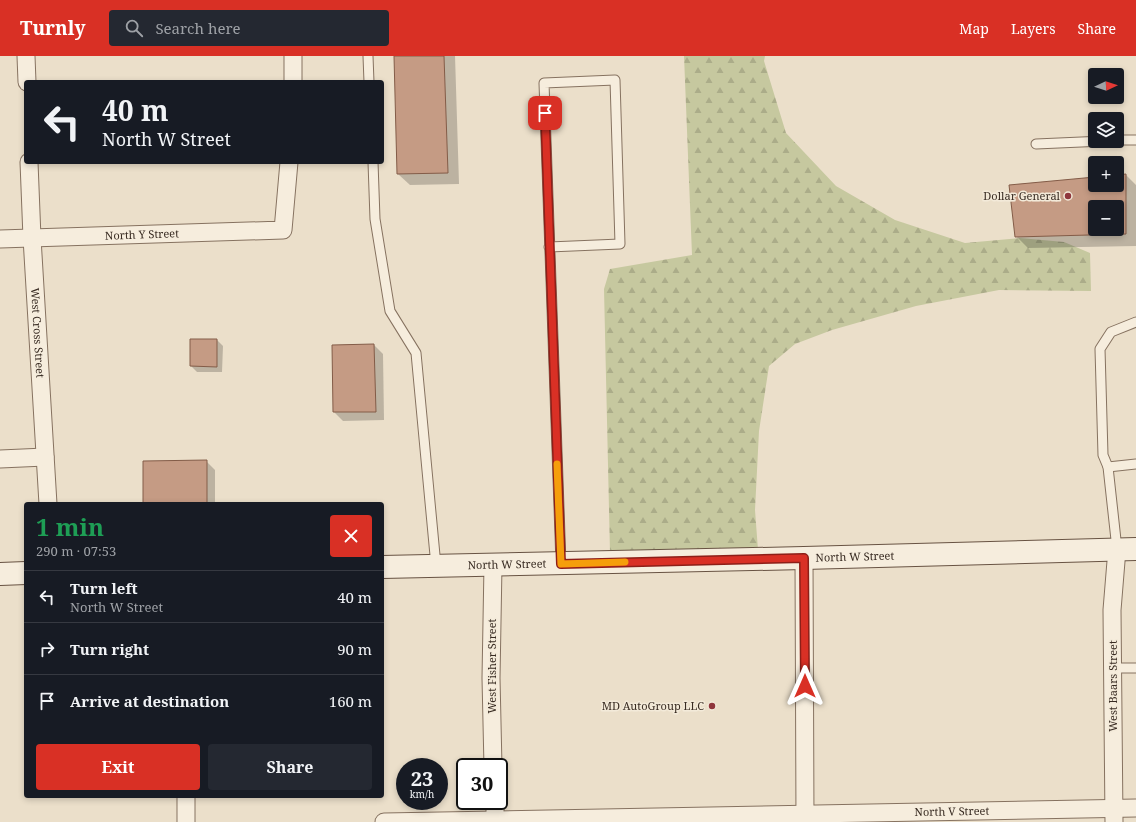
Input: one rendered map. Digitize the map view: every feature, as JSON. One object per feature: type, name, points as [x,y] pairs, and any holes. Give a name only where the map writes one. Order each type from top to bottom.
[{"type":"main road","name":"North W Street","points":[[384,567],[561,564],[1126,549]]},
{"type":"main road","points":[[0,574],[24,573]]},
{"type":"street","points":[[26,56],[27,80]]},
{"type":"street","points":[[293,56],[293,80]]},
{"type":"street","name":"West Cross Street","points":[[29,164],[44,457],[48,502]]},
{"type":"street","name":"North Y Street","points":[[0,239],[283,230],[289,164]]},
{"type":"street","points":[[0,459],[44,457]]},
{"type":"street","name":"West Baars Street","points":[[1114,815],[1112,610],[1126,549]]},
{"type":"street","points":[[804,558],[805,818]]},
{"type":"street","name":"West Fisher Street","points":[[493,565],[491,678],[494,758]]},
{"type":"street","points":[[186,798],[186,822]]},
{"type":"street","name":"North V Street","points":[[384,822],[1114,815],[1136,808]]},
{"type":"street","points":[[494,810],[495,821]]},
{"type":"lane","points":[[368,56],[369,80]]},
{"type":"lane","points":[[549,247],[620,244],[615,80],[544,83],[549,247],[561,564]]},
{"type":"lane","points":[[1124,140],[1136,140]]},
{"type":"lane","points":[[1036,144],[1088,142]]},
{"type":"lane","points":[[373,164],[375,219],[390,311],[416,353],[436,566]]},
{"type":"lane","points":[[1126,549],[1108,467],[1103,455],[1100,349],[1111,332],[1136,322]]},
{"type":"lane","points":[[1108,467],[1136,464]]},
{"type":"lane","points":[[1113,668],[1136,668]]},
{"type":"green space","points":[[684,56],[765,56],[764,61],[786,133],[836,186],[895,220],[965,243],[1020,238],[1064,242],[1090,253],[1091,291],[999,290],[916,306],[832,330],[795,344],[769,366],[759,431],[755,510],[758,550],[610,553],[604,289],[610,269],[692,255]]},
{"type":"building","points":[[394,56],[444,56],[448,173],[397,174]]},
{"type":"building","name":"Dollar General","points":[[1124,174],[1126,174],[1126,234],[1124,234],[1124,200],[1088,200],[1088,235],[1015,237],[1009,185],[1088,178],[1088,192],[1124,192]]},
{"type":"building","points":[[190,339],[217,339],[217,367],[190,366]]},
{"type":"building","points":[[374,344],[376,412],[333,412],[332,345]]},
{"type":"building","points":[[207,460],[207,502],[143,502],[143,461]]},
{"type":"slow traffic","points":[[557,464],[561,564],[625,562]]},
{"type":"place","name":"Dollar General","points":[[1068,196]]},
{"type":"place","name":"MD AutoGroup LLC","points":[[712,706]]},
{"type":"route","points":[[545,113],[561,564],[804,558],[805,686]]}]
